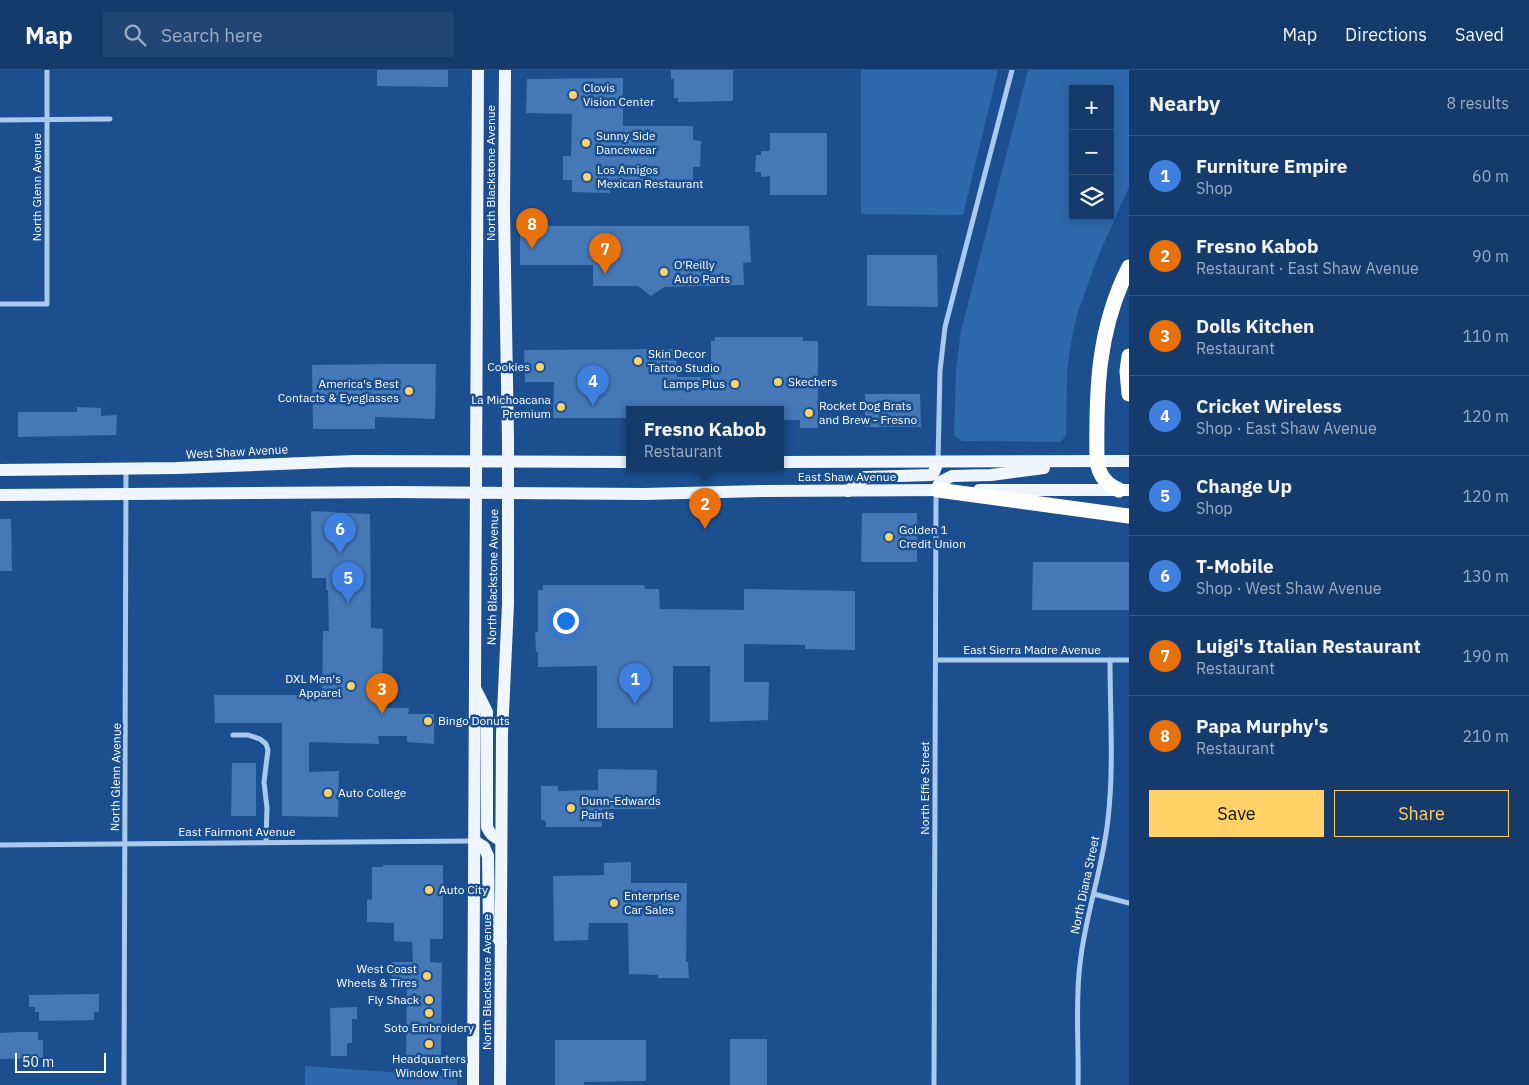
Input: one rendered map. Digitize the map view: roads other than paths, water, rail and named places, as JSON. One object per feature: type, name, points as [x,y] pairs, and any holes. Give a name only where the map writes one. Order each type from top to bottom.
[{"type":"highway","points":[[1124,490],[1108,485],[1098,469],[1096,461],[1097,393],[1101,354],[1110,314],[1129,267]]},
{"type":"highway","points":[[1129,356],[1127,371],[1129,394]]},
{"type":"highway","points":[[937,490],[1129,516]]},
{"type":"main road","name":"North Blackstone Avenue","points":[[473,1085],[478,70]]},
{"type":"main road","name":"North Blackstone Avenue","points":[[500,1085],[502,734],[508,604],[504,212],[505,70]]},
{"type":"main road","name":"West Shaw Avenue","points":[[0,470],[215,467],[323,461],[476,461]]},
{"type":"main road","points":[[476,461],[626,462]]},
{"type":"main road","points":[[937,490],[940,482],[952,476],[991,475],[1096,461]]},
{"type":"main road","name":"East Shaw Avenue","points":[[784,462],[1129,461]]},
{"type":"main road","points":[[848,491],[865,477],[931,474],[934,472],[938,462]]},
{"type":"main road","name":"East Shaw Avenue","points":[[476,493],[644,494],[937,490],[1124,490]]},
{"type":"main road","points":[[0,495],[476,493]]},
{"type":"main road","points":[[475,688],[487,712],[487,827],[489,834],[501,840]]},
{"type":"main road","points":[[474,841],[484,847],[488,856],[489,928],[501,942]]},
{"type":"street","name":"North Glenn Avenue","points":[[0,304],[47,304],[47,70]]},
{"type":"street","points":[[938,462],[940,371],[945,327],[1012,70]]},
{"type":"street","points":[[0,120],[110,120]]},
{"type":"street","name":"North Glenn Avenue","points":[[124,1085],[126,468]]},
{"type":"street","name":"North Effie Street","points":[[934,1085],[937,490]]},
{"type":"street","name":"East Sierra Madre Avenue","points":[[936,660],[1129,660]]},
{"type":"street","name":"North Diana Street","points":[[1078,1085],[1080,965],[1085,928],[1104,854],[1110,790],[1110,660]]},
{"type":"street","points":[[233,736],[248,735],[260,739],[266,744],[268,750],[264,782],[267,808],[266,842]]},
{"type":"street","name":"East Fairmont Avenue","points":[[0,845],[474,841]]},
{"type":"street","points":[[1094,894],[1129,903]]},
{"type":"place","name":"Clovis Vision Center","points":[[573,95]]},
{"type":"place","name":"Sunny Side Dancewear","points":[[586,143]]},
{"type":"place","name":"Los Amigos Mexican Restaurant","points":[[587,177]]},
{"type":"place","name":"Papa Murphy's","points":[[532,249]]},
{"type":"place","name":"O'Reilly Auto Parts","points":[[664,272]]},
{"type":"place","name":"Luigi's Italian Restaurant","points":[[605,274]]},
{"type":"place","name":"Skin Decor Tattoo Studio","points":[[638,361]]},
{"type":"place","name":"Cookies","points":[[540,367]]},
{"type":"place","name":"Skechers","points":[[778,382]]},
{"type":"place","name":"Lamps Plus","points":[[735,384]]},
{"type":"place","name":"America's Best Contacts & Eyeglasses","points":[[409,391]]},
{"type":"place","name":"Cricket Wireless","points":[[593,406]]},
{"type":"place","name":"La Michoacana Premium","points":[[561,407]]},
{"type":"place","name":"Rocket Dog Brats and Brew - Fresno","points":[[809,413]]},
{"type":"place","name":"Fresno Kabob","points":[[705,529]]},
{"type":"place","name":"Golden 1 Credit Union","points":[[889,537]]},
{"type":"place","name":"T-Mobile","points":[[340,554]]},
{"type":"place","name":"Change Up","points":[[348,603]]},
{"type":"place","name":"DXL Men's Apparel","points":[[351,686]]},
{"type":"place","name":"Furniture Empire","points":[[635,704]]},
{"type":"place","name":"Dolls Kitchen","points":[[382,714]]},
{"type":"place","name":"Bingo Donuts","points":[[428,721]]},
{"type":"place","name":"Auto College","points":[[328,793]]},
{"type":"place","name":"Dunn-Edwards Paints","points":[[571,808]]},
{"type":"place","name":"Auto City","points":[[429,890]]},
{"type":"place","name":"Enterprise Car Sales","points":[[614,903]]},
{"type":"place","name":"West Coast Wheels & Tires","points":[[427,976]]},
{"type":"place","name":"Fly Shack","points":[[429,1000]]},
{"type":"place","name":"Soto Embroidery","points":[[429,1013]]},
{"type":"place","name":"Headquarters Window Tint","points":[[429,1044]]}]
